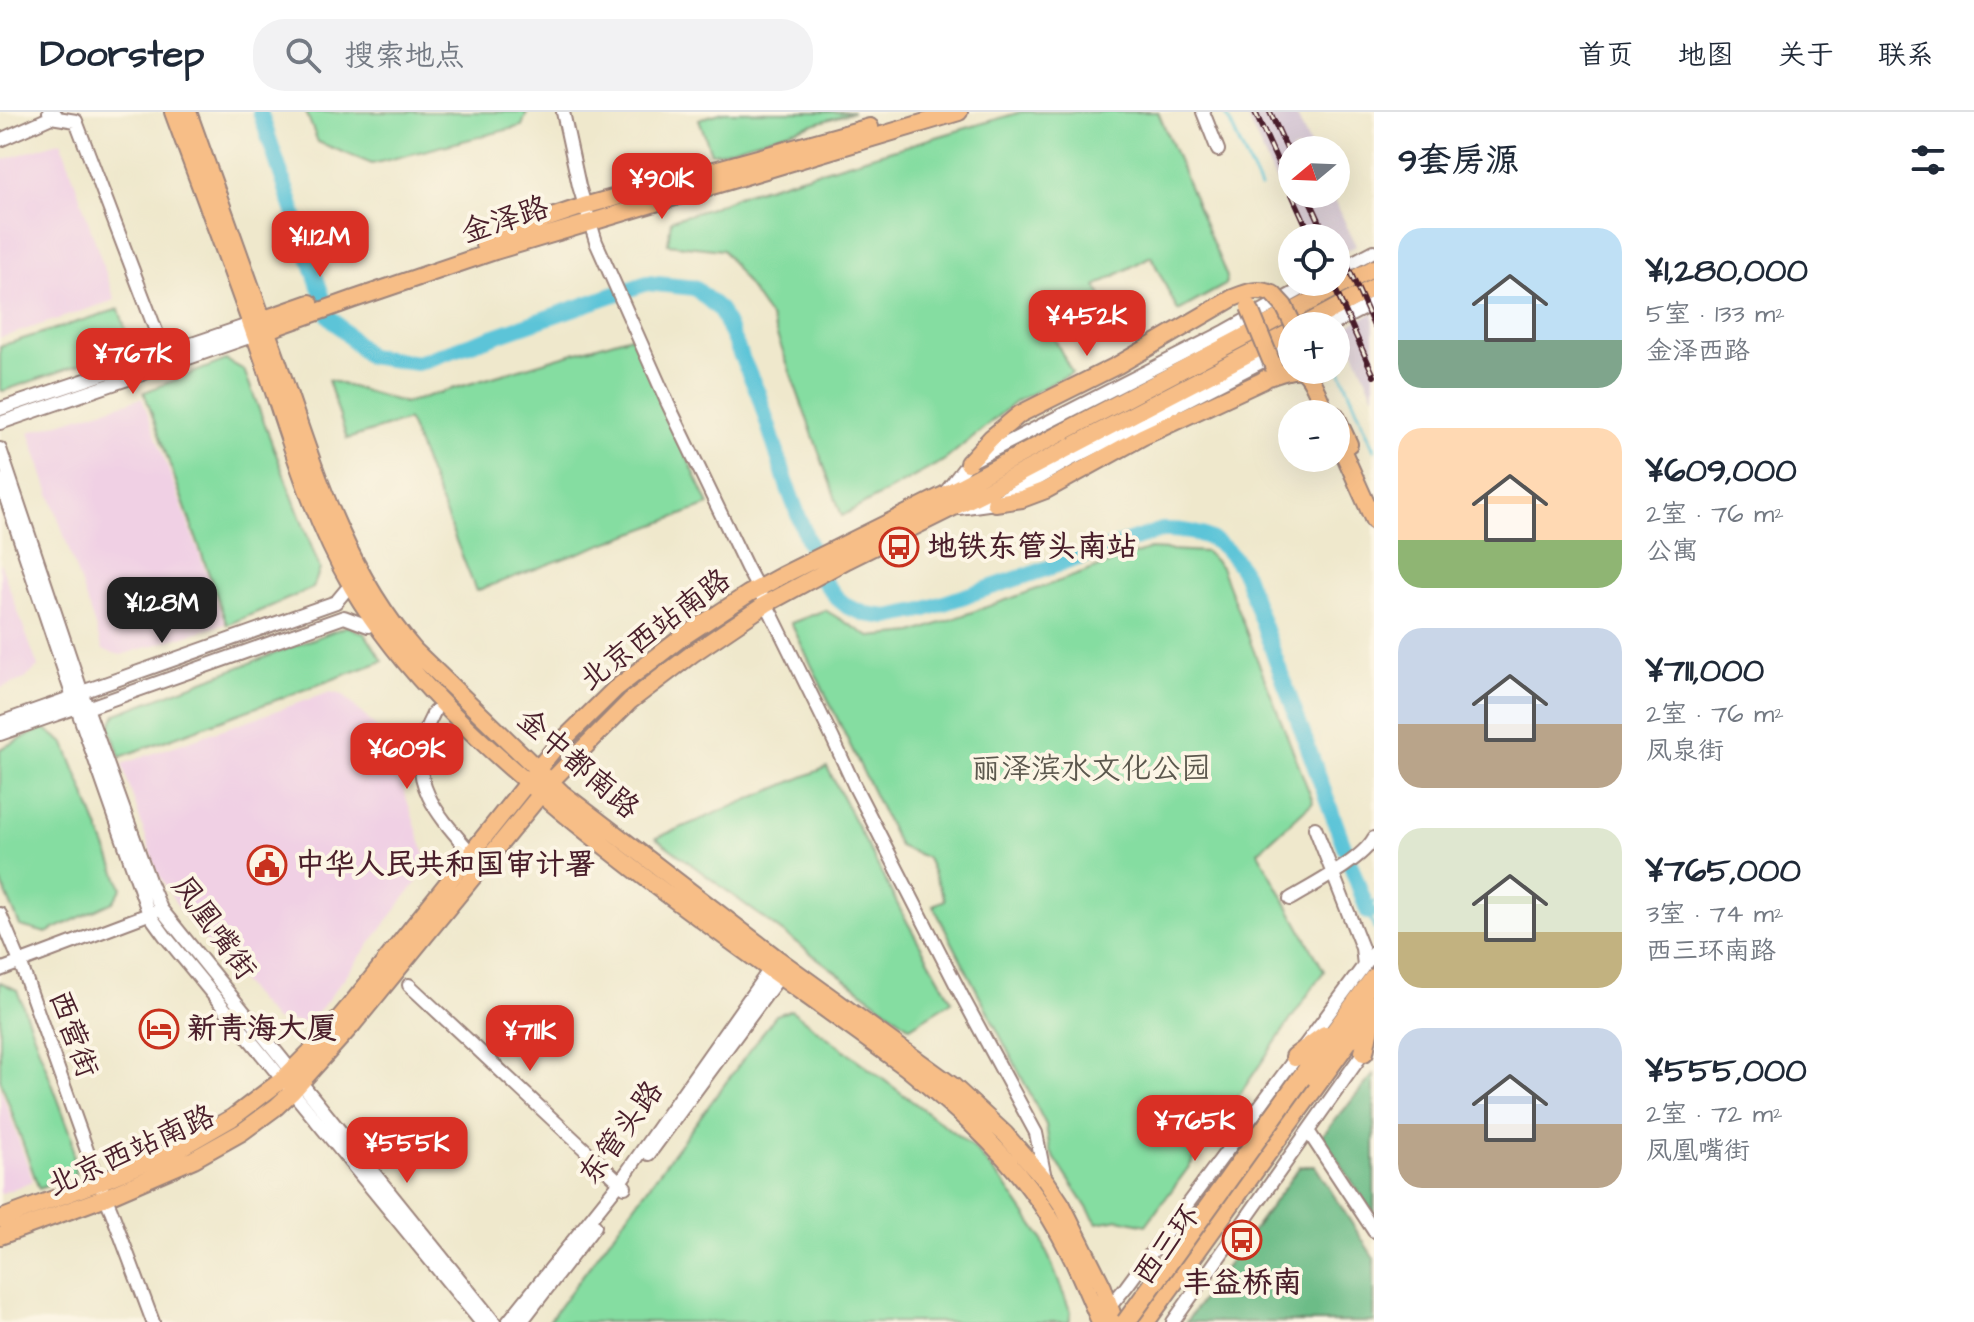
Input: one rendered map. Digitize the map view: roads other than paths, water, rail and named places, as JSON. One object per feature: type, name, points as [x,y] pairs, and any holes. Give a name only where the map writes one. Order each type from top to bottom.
[{"type":"highway","name":"西三环","points":[[1145,1322],[1308,1082],[1369,971]]},
{"type":"highway","name":"西三环","points":[[1126,1322],[1308,1082],[1374,1006]]},
{"type":"highway","points":[[1369,1044],[1374,1006]]},
{"type":"highway","points":[[1295,1057],[1340,1024]]},
{"type":"main road","name":"金中都南路","points":[[173,112],[259,327]]},
{"type":"main road","name":"金中都南路","points":[[188,112],[259,327],[311,500],[328,542],[352,587],[389,642],[463,725],[531,775],[619,859],[907,1068],[951,1104],[992,1144],[1031,1189],[1105,1318]]},
{"type":"main road","name":"金泽路","points":[[259,327],[584,206],[922,112]]},
{"type":"main road","name":"金泽路","points":[[353,294],[959,112]]},
{"type":"main road","name":"北京西站南路","points":[[945,503],[1374,268]]},
{"type":"main road","points":[[1328,312],[1374,287]]},
{"type":"main road","points":[[968,463],[991,438],[1020,414],[1118,365],[1197,317],[1243,302],[1253,290],[1273,294],[1286,312]]},
{"type":"main road","points":[[1243,302],[1272,372]]},
{"type":"main road","name":"北京西站南路","points":[[291,1081],[553,750],[615,689],[681,638],[843,553],[1278,336]]},
{"type":"main road","points":[[995,503],[1022,499],[1046,490],[1142,437],[1272,372],[1302,370],[1309,376],[1320,400]]},
{"type":"main road","points":[[1350,446],[1374,500]]},
{"type":"main road","points":[[1350,467],[1374,521]]},
{"type":"main road","name":"北京西站南路","points":[[0,1236],[204,1135],[291,1081],[353,1024],[545,788],[630,701],[762,596]]},
{"type":"main road","name":"金中都南路","points":[[545,788],[571,801],[778,959],[953,1086],[1005,1134],[1046,1181],[1078,1236],[1103,1287],[1105,1318]]},
{"type":"main road","name":"北京西站南路","points":[[0,1219],[100,1184]]},
{"type":"street","points":[[563,112],[589,222],[668,404],[862,801],[1036,1133],[1046,1181]]},
{"type":"street","points":[[1203,112],[1218,150]]},
{"type":"street","points":[[0,140],[54,114],[76,121],[164,352]]},
{"type":"street","points":[[1350,264],[1374,251]]},
{"type":"street","points":[[1278,353],[1068,461],[995,503],[945,503],[968,463],[1289,296]]},
{"type":"street","points":[[1350,316],[1374,303]]},
{"type":"street","points":[[0,409],[164,352],[259,327]]},
{"type":"street","points":[[0,423],[259,327]]},
{"type":"street","name":"凤凰嘴街","points":[[0,449],[80,701]]},
{"type":"street","name":"凤凰嘴街","points":[[0,480],[154,908],[481,1322]]},
{"type":"street","points":[[0,734],[336,602],[346,590]]},
{"type":"street","points":[[0,723],[80,701],[344,617],[368,626]]},
{"type":"street","points":[[434,712],[424,733],[420,753],[422,777],[428,797],[471,853]]},
{"type":"street","points":[[1315,828],[1337,870],[1369,971]]},
{"type":"street","points":[[1290,899],[1337,870],[1370,845],[1374,838]]},
{"type":"street","points":[[0,970],[18,959],[154,908]]},
{"type":"street","name":"西营街","points":[[0,914],[153,1322]]},
{"type":"street","points":[[1105,1318],[1295,1057],[1369,971],[1374,952]]},
{"type":"street","points":[[0,961],[18,959]]},
{"type":"street","name":"东管头路","points":[[521,1322],[775,972]]},
{"type":"street","points":[[409,985],[622,1184]]},
{"type":"street","points":[[1173,1322],[1369,1044]]},
{"type":"street","name":"凤凰嘴街","points":[[291,1081],[494,1322]]},
{"type":"street","points":[[1308,1131],[1374,1231]]},
{"type":"street","name":"东管头路","points":[[508,1322],[622,1184]]},
{"type":"street","points":[[1123,1290],[1137,1322]]},
{"type":"waterway","points":[[260,112],[329,316],[368,356],[417,363],[647,283],[695,288],[720,310],[758,393],[788,488],[822,579],[848,607],[866,614],[888,617],[923,610],[1162,530],[1189,532],[1221,545],[1245,575],[1368,912]]},
{"type":"waterway","points":[[1225,112],[1260,188]]},
{"type":"waterway","points":[[1346,384],[1374,449]]},
{"type":"waterway","points":[[1374,902],[1368,912],[1374,929]]},
{"type":"railway","points":[[1255,112],[1278,162]]},
{"type":"railway","points":[[1270,112],[1281,136]]},
{"type":"railway","points":[[1298,208],[1306,224]]},
{"type":"railway","points":[[1313,208],[1321,224]]},
{"type":"railway","points":[[1350,272],[1374,326]]},
{"type":"railway","points":[[1338,296],[1374,376]]},
{"type":"place","name":"地铁东管头南站","points":[[899,547]]},
{"type":"place","name":"中华人民共和国审计署","points":[[267,865]]},
{"type":"place","name":"新青海大厦","points":[[159,1029]]},
{"type":"place","name":"丰益桥南","points":[[1242,1240]]},
{"type":"park label","name":"丽泽滨水文化公园","points":[[1091,769]]}]
